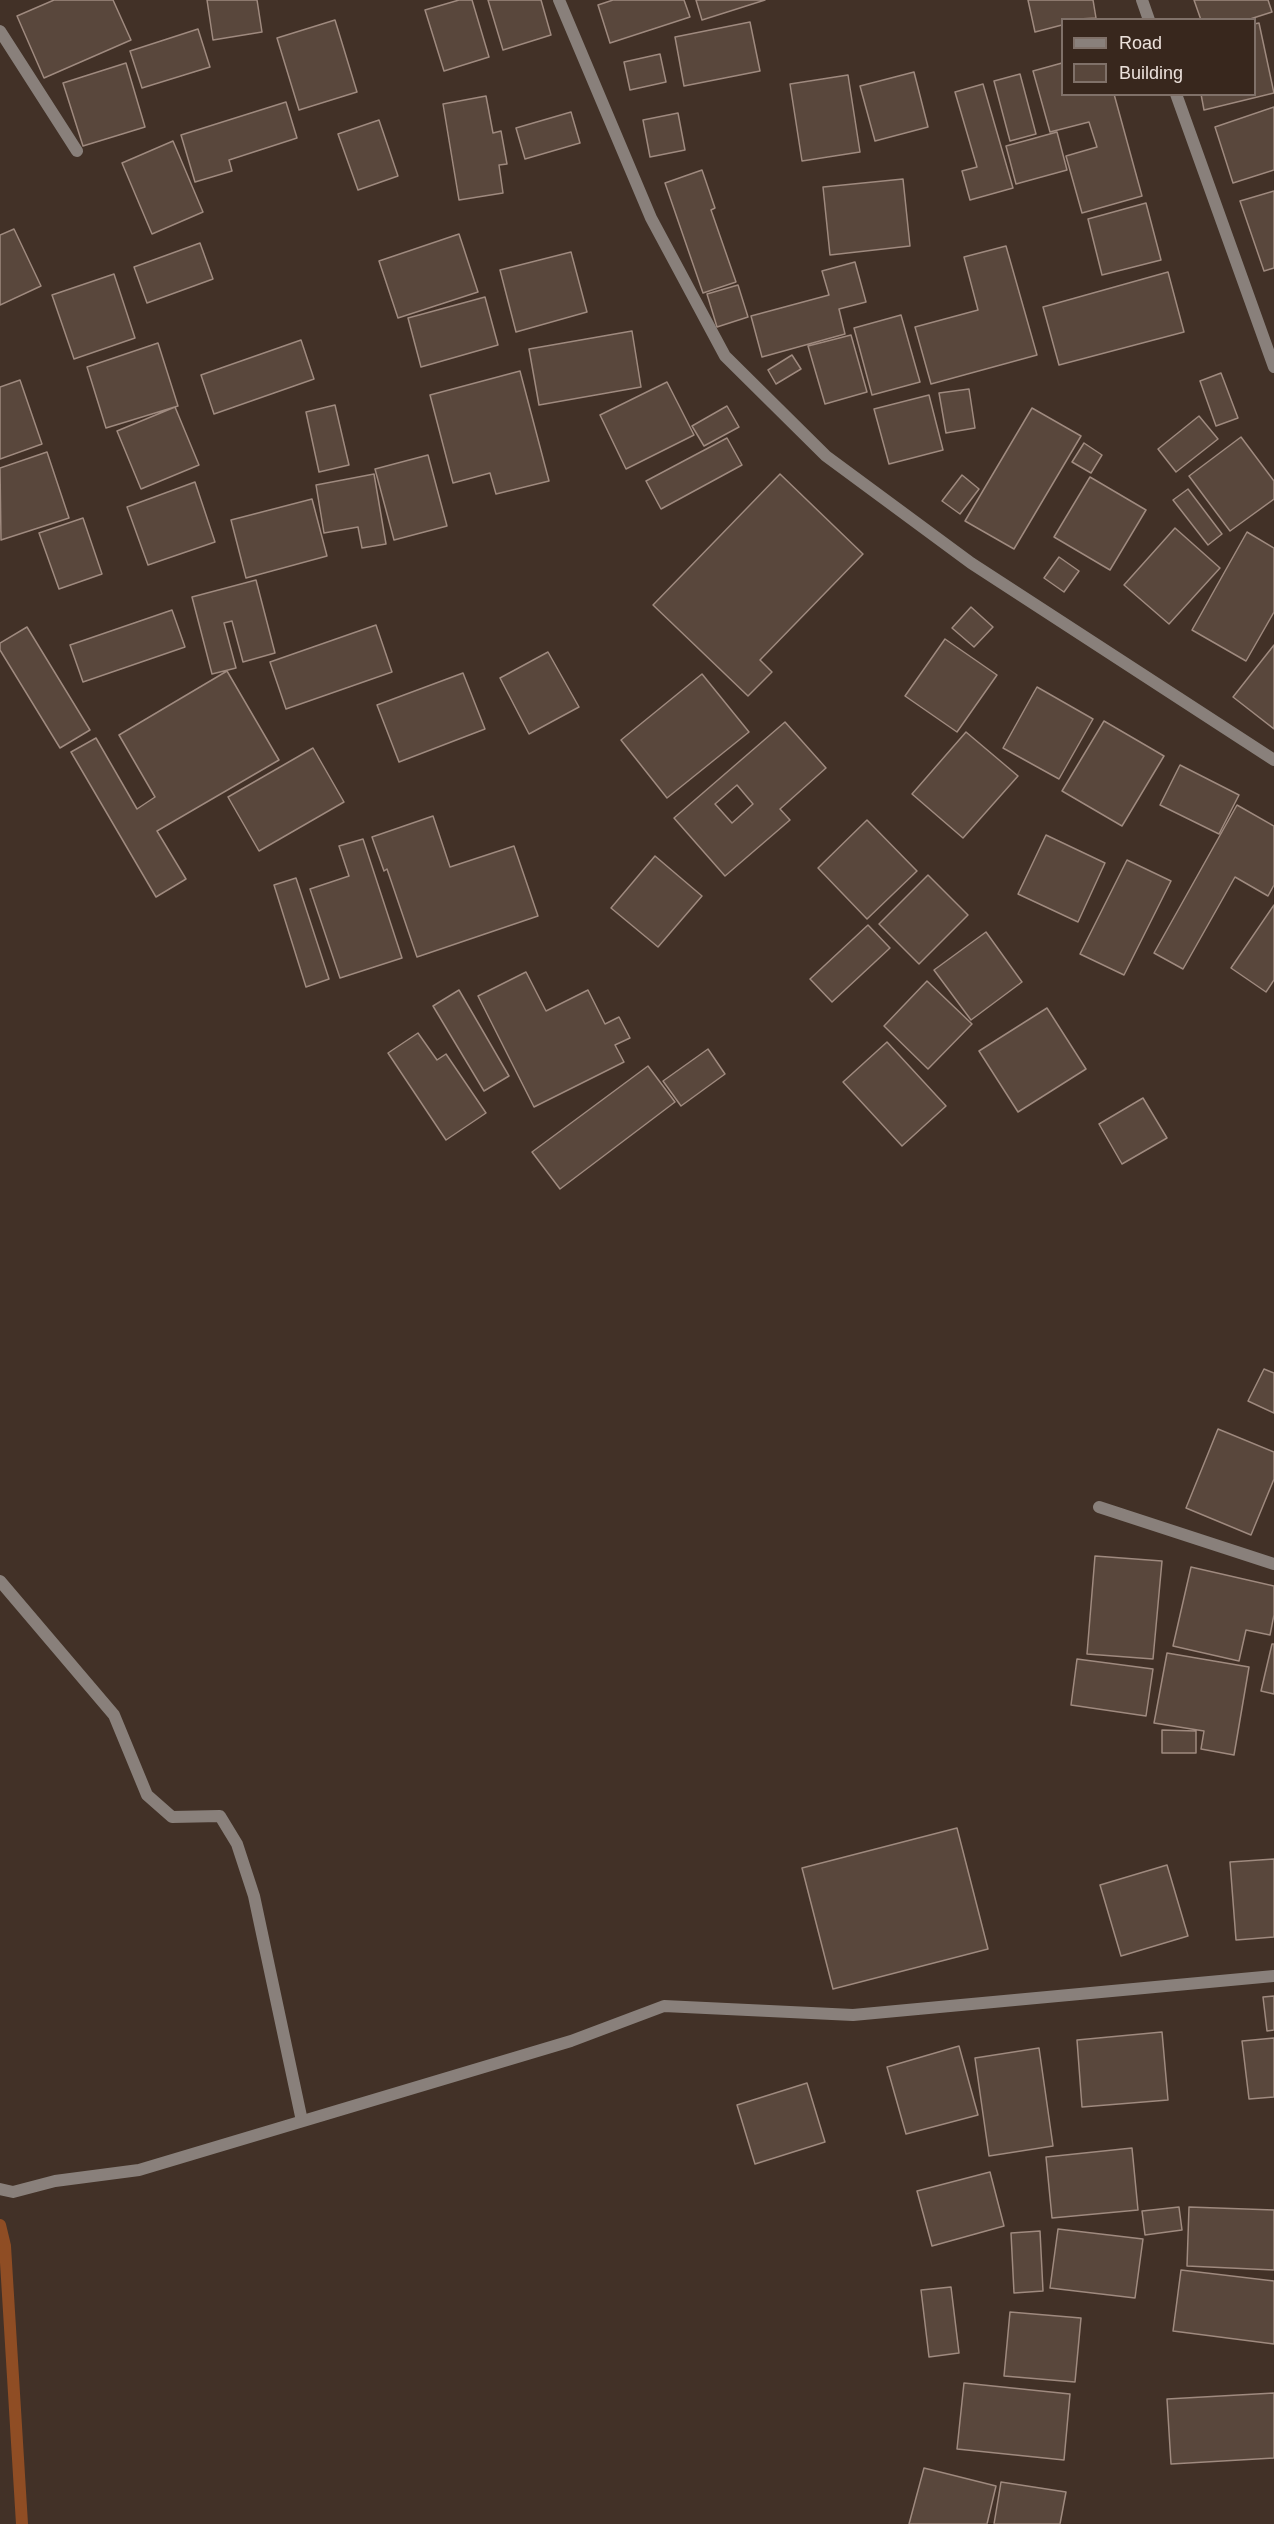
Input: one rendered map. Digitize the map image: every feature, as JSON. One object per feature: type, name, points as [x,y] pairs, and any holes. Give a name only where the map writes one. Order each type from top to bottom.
[{"type":"street","points":[[559,0],[651,218],[725,356],[826,456],[971,563],[1274,760]]},
{"type":"street","points":[[1142,0],[1148,18]]},
{"type":"street","points":[[0,31],[77,151]]},
{"type":"street","points":[[1177,96],[1274,367]]},
{"type":"street","points":[[1099,1507],[1274,1564]]},
{"type":"street","points":[[0,1581],[114,1715],[147,1796],[172,1817],[220,1816],[237,1844],[255,1896],[302,2121]]},
{"type":"street","points":[[0,2189],[14,2192],[55,2181],[139,2170],[571,2041],[664,2006],[853,2015],[1274,1976]]},
{"type":"building","points":[[54,0],[113,0],[131,40],[44,78],[17,16]]},
{"type":"building","points":[[207,0],[257,0],[262,32],[213,40]]},
{"type":"building","points":[[459,0],[472,0],[489,57],[444,71],[425,10]]},
{"type":"building","points":[[488,0],[541,0],[551,35],[503,50]]},
{"type":"building","points":[[613,0],[684,0],[690,17],[610,43],[598,5]]},
{"type":"building","points":[[696,0],[765,0],[702,20]]},
{"type":"building","points":[[1028,0],[1093,0],[1096,18],[1061,18],[1061,25],[1035,32]]},
{"type":"building","points":[[1194,0],[1268,0],[1272,12],[1253,18],[1200,18]]},
{"type":"building","points":[[335,20],[357,92],[299,110],[277,38]]},
{"type":"building","points":[[750,22],[760,71],[684,86],[675,37]]},
{"type":"building","points":[[1259,23],[1274,93],[1204,110],[1201,96],[1256,96],[1256,24]]},
{"type":"building","points":[[198,29],[210,67],[142,88],[130,51]]},
{"type":"building","points":[[660,54],[666,82],[630,90],[624,62]]},
{"type":"building","points":[[126,63],[145,127],[83,146],[63,83]]},
{"type":"building","points":[[1061,63],[1061,96],[1115,96],[1142,196],[1082,213],[1066,156],[1097,147],[1089,122],[1050,132],[1033,71]]},
{"type":"building","points":[[914,72],[928,127],[875,141],[860,86]]},
{"type":"building","points":[[1020,74],[1036,134],[1010,141],[994,81]]},
{"type":"building","points":[[848,75],[860,152],[802,161],[790,84]]},
{"type":"building","points":[[983,84],[1013,188],[970,200],[962,171],[977,167],[955,92]]},
{"type":"building","points":[[486,96],[493,133],[501,131],[507,164],[499,165],[503,193],[459,200],[443,104]]},
{"type":"building","points":[[286,102],[297,138],[229,160],[232,171],[195,182],[181,135]]},
{"type":"building","points":[[1274,107],[1274,170],[1233,183],[1215,127]]},
{"type":"building","points":[[571,112],[580,143],[525,159],[516,128]]},
{"type":"building","points":[[678,113],[685,150],[650,157],[643,120]]},
{"type":"building","points":[[379,120],[398,176],[358,190],[338,134]]},
{"type":"building","points":[[1057,132],[1067,170],[1016,184],[1006,146]]},
{"type":"building","points":[[173,141],[203,212],[152,234],[122,163]]},
{"type":"building","points":[[702,170],[715,208],[711,210],[736,282],[703,293],[665,183]]},
{"type":"building","points":[[903,179],[910,246],[830,255],[823,187]]},
{"type":"building","points":[[1274,191],[1274,268],[1264,271],[1240,201]]},
{"type":"building","points":[[1146,203],[1161,260],[1102,275],[1088,219]]},
{"type":"building","points":[[14,229],[41,286],[0,305],[0,235]]},
{"type":"building","points":[[459,234],[478,292],[398,318],[379,261]]},
{"type":"building","points":[[200,243],[213,279],[147,303],[134,267]]},
{"type":"building","points":[[1006,246],[1037,355],[931,384],[915,327],[978,310],[964,257]]},
{"type":"building","points":[[571,252],[587,312],[516,332],[500,270]]},
{"type":"building","points":[[855,262],[866,302],[839,309],[845,334],[762,357],[751,316],[829,295],[822,271]]},
{"type":"building","points":[[1168,272],[1184,332],[1059,365],[1043,307]]},
{"type":"building","points":[[114,274],[135,338],[74,359],[52,295]]},
{"type":"building","points":[[738,285],[748,317],[717,327],[707,294]]},
{"type":"building","points":[[485,297],[498,345],[421,367],[408,318]]},
{"type":"building","points":[[901,315],[920,382],[872,395],[854,328]]},
{"type":"building","points":[[632,331],[641,387],[539,405],[529,349]]},
{"type":"building","points":[[851,335],[867,392],[825,404],[808,346]]},
{"type":"building","points":[[301,340],[314,379],[214,414],[201,375]]},
{"type":"building","points":[[158,343],[178,406],[106,428],[87,367]]},
{"type":"building","points":[[792,355],[801,369],[776,384],[768,370]]},
{"type":"building","points":[[520,371],[549,481],[496,494],[490,473],[453,483],[430,395]]},
{"type":"building","points":[[1221,373],[1238,418],[1216,426],[1200,381]]},
{"type":"building","points":[[20,380],[42,444],[0,459],[0,387]]},
{"type":"building","points":[[667,382],[694,435],[626,469],[600,415]]},
{"type":"building","points":[[969,389],[975,428],[946,433],[939,393]]},
{"type":"building","points":[[929,395],[943,450],[889,464],[874,409]]},
{"type":"building","points":[[335,405],[349,465],[319,472],[306,412]]},
{"type":"building","points":[[727,406],[739,427],[704,446],[692,426]]},
{"type":"building","points":[[175,407],[199,465],[141,489],[117,431]]},
{"type":"building","points":[[1032,408],[1081,436],[1014,549],[965,521]]},
{"type":"building","points":[[1199,416],[1218,439],[1176,472],[1158,449]]},
{"type":"building","points":[[1241,437],[1274,481],[1274,499],[1230,531],[1189,476]]},
{"type":"building","points":[[727,438],[742,465],[661,509],[646,481]]},
{"type":"building","points":[[1084,443],[1102,455],[1091,473],[1072,462]]},
{"type":"building","points":[[47,452],[69,518],[1,540],[0,468]]},
{"type":"building","points":[[428,455],[447,526],[394,540],[375,469]]},
{"type":"building","points":[[374,474],[386,544],[362,548],[358,527],[324,533],[316,485]]},
{"type":"building","points":[[780,474],[863,554],[760,660],[772,672],[748,696],[653,605]]},
{"type":"building","points":[[962,475],[979,489],[960,514],[942,501]]},
{"type":"building","points":[[1090,477],[1146,510],[1110,570],[1054,537]]},
{"type":"building","points":[[195,482],[215,542],[148,565],[127,507]]},
{"type":"building","points":[[1188,489],[1222,534],[1208,545],[1173,500]]},
{"type":"building","points":[[312,499],[327,556],[246,578],[231,520]]},
{"type":"building","points":[[83,518],[102,574],[59,589],[39,533]]},
{"type":"building","points":[[1175,528],[1220,568],[1169,624],[1124,585]]},
{"type":"building","points":[[1247,532],[1274,548],[1274,612],[1246,661],[1192,630]]},
{"type":"building","points":[[1059,557],[1079,571],[1064,592],[1044,578]]},
{"type":"building","points":[[256,580],[275,653],[243,662],[232,621],[224,623],[236,668],[212,674],[192,597]]},
{"type":"building","points":[[971,607],[993,627],[974,647],[952,628]]},
{"type":"building","points":[[172,610],[185,647],[83,682],[70,645]]},
{"type":"building","points":[[376,625],[392,672],[286,709],[270,662]]},
{"type":"building","points":[[27,627],[90,730],[60,748],[0,650],[0,643]]},
{"type":"building","points":[[945,639],[997,675],[957,732],[905,696]]},
{"type":"building","points":[[1274,645],[1274,729],[1233,697]]},
{"type":"building","points":[[548,652],[579,707],[529,734],[500,678]]},
{"type":"building","points":[[227,671],[279,760],[157,831],[186,879],[156,897],[71,752],[96,738],[137,809],[155,797],[119,735]]},
{"type":"building","points":[[463,673],[485,729],[399,762],[377,705]]},
{"type":"building","points":[[702,674],[749,732],[667,798],[621,740]]},
{"type":"building","points":[[1037,687],[1093,719],[1059,779],[1003,748]]},
{"type":"building","points":[[1104,721],[1164,756],[1122,826],[1062,791]]},
{"type":"building","points":[[785,722],[826,768],[780,809],[790,820],[725,876],[674,818]],"holes":[[[737,785],[753,804],[732,823],[715,804]]]},
{"type":"building","points":[[966,732],[1018,776],[963,838],[912,794]]},
{"type":"building","points":[[313,748],[344,802],[259,851],[228,797]]},
{"type":"building","points":[[1180,765],[1239,795],[1219,834],[1160,805]]},
{"type":"building","points":[[1237,805],[1274,826],[1274,885],[1268,896],[1235,877],[1183,969],[1154,953]]},
{"type":"building","points":[[433,816],[450,867],[514,846],[538,916],[417,957],[387,869],[384,871],[372,837]]},
{"type":"building","points":[[867,820],[917,871],[867,919],[818,868]]},
{"type":"building","points":[[1046,835],[1105,863],[1078,922],[1018,894]]},
{"type":"building","points":[[363,839],[402,958],[340,978],[310,889],[349,876],[339,846]]},
{"type":"building","points":[[655,856],[702,896],[658,947],[611,908]]},
{"type":"building","points":[[1127,860],[1171,881],[1124,975],[1080,954]]},
{"type":"building","points":[[928,875],[968,915],[919,964],[879,924]]},
{"type":"building","points":[[296,878],[329,979],[306,987],[274,885]]},
{"type":"building","points":[[1274,905],[1274,980],[1266,992],[1231,968]]},
{"type":"building","points":[[868,925],[890,948],[832,1002],[810,979]]},
{"type":"building","points":[[986,932],[1022,982],[971,1020],[934,970]]},
{"type":"building","points":[[526,972],[546,1011],[588,990],[605,1024],[619,1017],[630,1038],[615,1045],[624,1062],[534,1107],[478,996]]},
{"type":"building","points":[[927,981],[972,1024],[928,1069],[884,1026]]},
{"type":"building","points":[[459,990],[509,1076],[484,1091],[433,1006]]},
{"type":"building","points":[[1047,1008],[1086,1069],[1018,1112],[979,1051]]},
{"type":"building","points":[[418,1033],[437,1060],[446,1054],[486,1113],[446,1140],[388,1053]]},
{"type":"building","points":[[887,1042],[946,1106],[902,1146],[843,1082]]},
{"type":"building","points":[[708,1049],[725,1074],[681,1106],[663,1081]]},
{"type":"building","points":[[648,1066],[675,1102],[560,1189],[532,1152]]},
{"type":"building","points":[[1143,1098],[1167,1138],[1122,1164],[1099,1124]]},
{"type":"building","points":[[1264,1369],[1274,1373],[1274,1413],[1248,1401]]},
{"type":"building","points":[[1218,1429],[1274,1452],[1274,1479],[1251,1535],[1186,1508]]},
{"type":"building","points":[[1095,1556],[1162,1561],[1153,1659],[1087,1654]]},
{"type":"building","points":[[1191,1567],[1274,1586],[1274,1615],[1270,1635],[1246,1630],[1239,1661],[1173,1646]]},
{"type":"building","points":[[1272,1644],[1274,1644],[1274,1694],[1261,1691]]},
{"type":"building","points":[[1167,1653],[1249,1667],[1234,1755],[1201,1749],[1204,1731],[1154,1723]]},
{"type":"building","points":[[1077,1659],[1153,1669],[1146,1716],[1071,1705]]},
{"type":"building","points":[[1162,1730],[1196,1731],[1196,1753],[1162,1753]]},
{"type":"building","points":[[957,1828],[988,1949],[833,1989],[802,1868]]},
{"type":"building","points":[[1274,1859],[1274,1937],[1236,1940],[1230,1862]]},
{"type":"building","points":[[1167,1865],[1188,1936],[1121,1956],[1100,1885]]},
{"type":"building","points":[[1274,1996],[1274,2030],[1267,2031],[1263,1997]]},
{"type":"building","points":[[1162,2032],[1168,2100],[1082,2107],[1077,2040]]},
{"type":"building","points":[[1274,2038],[1274,2097],[1249,2099],[1242,2041]]},
{"type":"building","points":[[959,2046],[978,2115],[906,2134],[887,2067]]},
{"type":"building","points":[[1039,2048],[1053,2146],[989,2156],[975,2058]]},
{"type":"building","points":[[807,2083],[825,2142],[755,2164],[737,2105]]},
{"type":"building","points":[[1132,2148],[1138,2210],[1052,2218],[1046,2157]]},
{"type":"building","points":[[990,2172],[1004,2226],[932,2246],[917,2191]]},
{"type":"building","points":[[1179,2207],[1182,2230],[1145,2235],[1142,2211]]},
{"type":"building","points":[[1189,2207],[1274,2210],[1274,2270],[1187,2266]]},
{"type":"building","points":[[1058,2229],[1143,2239],[1135,2298],[1050,2288]]},
{"type":"building","points":[[1040,2231],[1043,2291],[1014,2293],[1011,2233]]},
{"type":"building","points":[[1181,2270],[1274,2281],[1274,2344],[1173,2331]]},
{"type":"building","points":[[951,2287],[959,2353],[929,2357],[921,2290]]},
{"type":"building","points":[[1010,2312],[1081,2318],[1075,2382],[1004,2376]]},
{"type":"building","points":[[964,2383],[1070,2394],[1064,2460],[957,2449]]},
{"type":"building","points":[[1274,2393],[1274,2458],[1171,2464],[1167,2399]]},
{"type":"building","points":[[924,2468],[996,2486],[987,2524],[909,2524]]},
{"type":"building","points":[[1001,2482],[1066,2492],[1060,2524],[994,2524]]},
{"type":"waterway","points":[[0,2225],[5,2246],[22,2524]]}]
